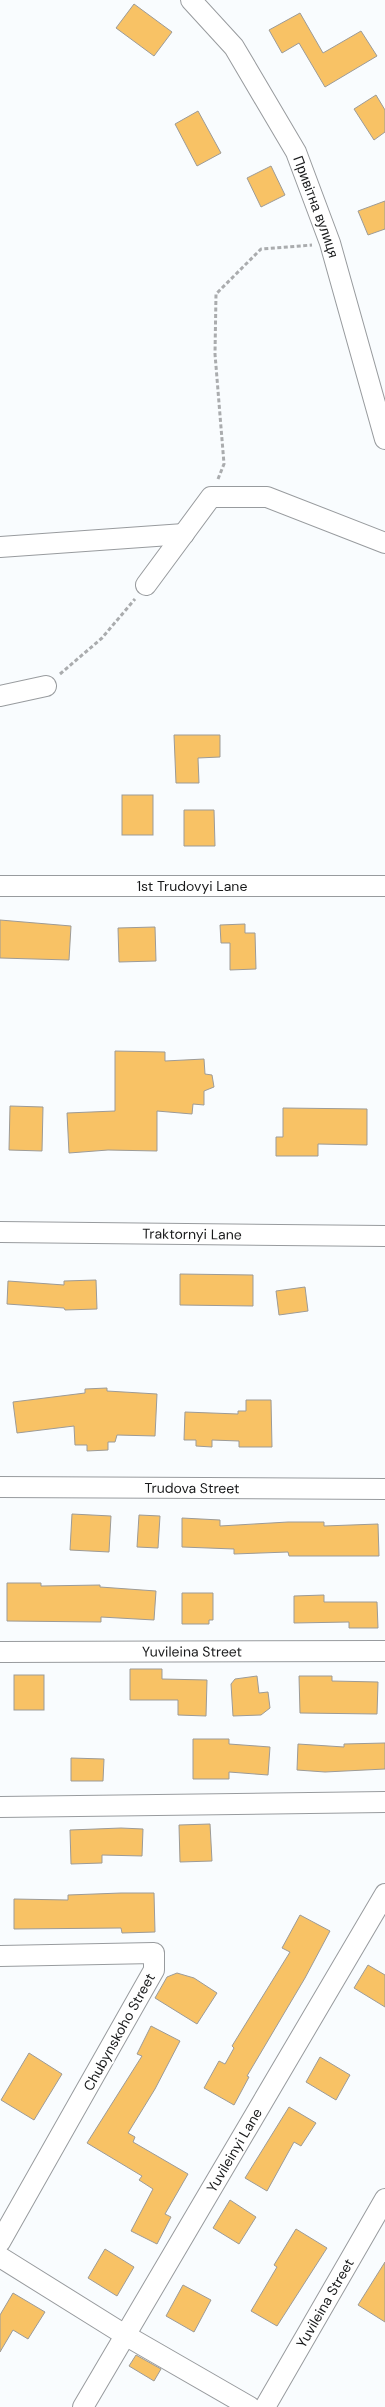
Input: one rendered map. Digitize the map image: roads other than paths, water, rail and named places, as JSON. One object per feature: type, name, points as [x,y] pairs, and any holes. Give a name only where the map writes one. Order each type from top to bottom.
[{"type":"street","name":"Привітна вулиця","points":[[191,0],[234,47],[296,152],[330,243],[385,439]]},
{"type":"street","points":[[146,585],[211,497],[267,497],[385,542]]},
{"type":"street","points":[[0,547],[184,534]]},
{"type":"street","points":[[0,696],[46,686]]},
{"type":"street","name":"1st Trudovyi Lane","points":[[0,886],[385,886]]},
{"type":"street","name":"Traktornyi Lane","points":[[0,1232],[385,1236]]},
{"type":"street","name":"Trudova Street","points":[[0,1487],[385,1489]]},
{"type":"street","name":"Yuvileina Street","points":[[0,1652],[385,1651]]},
{"type":"street","points":[[0,1807],[385,1802]]},
{"type":"street","name":"Yuvileinyi Lane","points":[[82,2407],[385,1894]]},
{"type":"street","name":"Chubynskoho Street","points":[[0,1956],[154,1953],[154,1970],[0,2242]]},
{"type":"street","name":"Yuvileina Street","points":[[266,2407],[385,2199]]},
{"type":"street","points":[[0,2258],[125,2335],[250,2407]]}]
